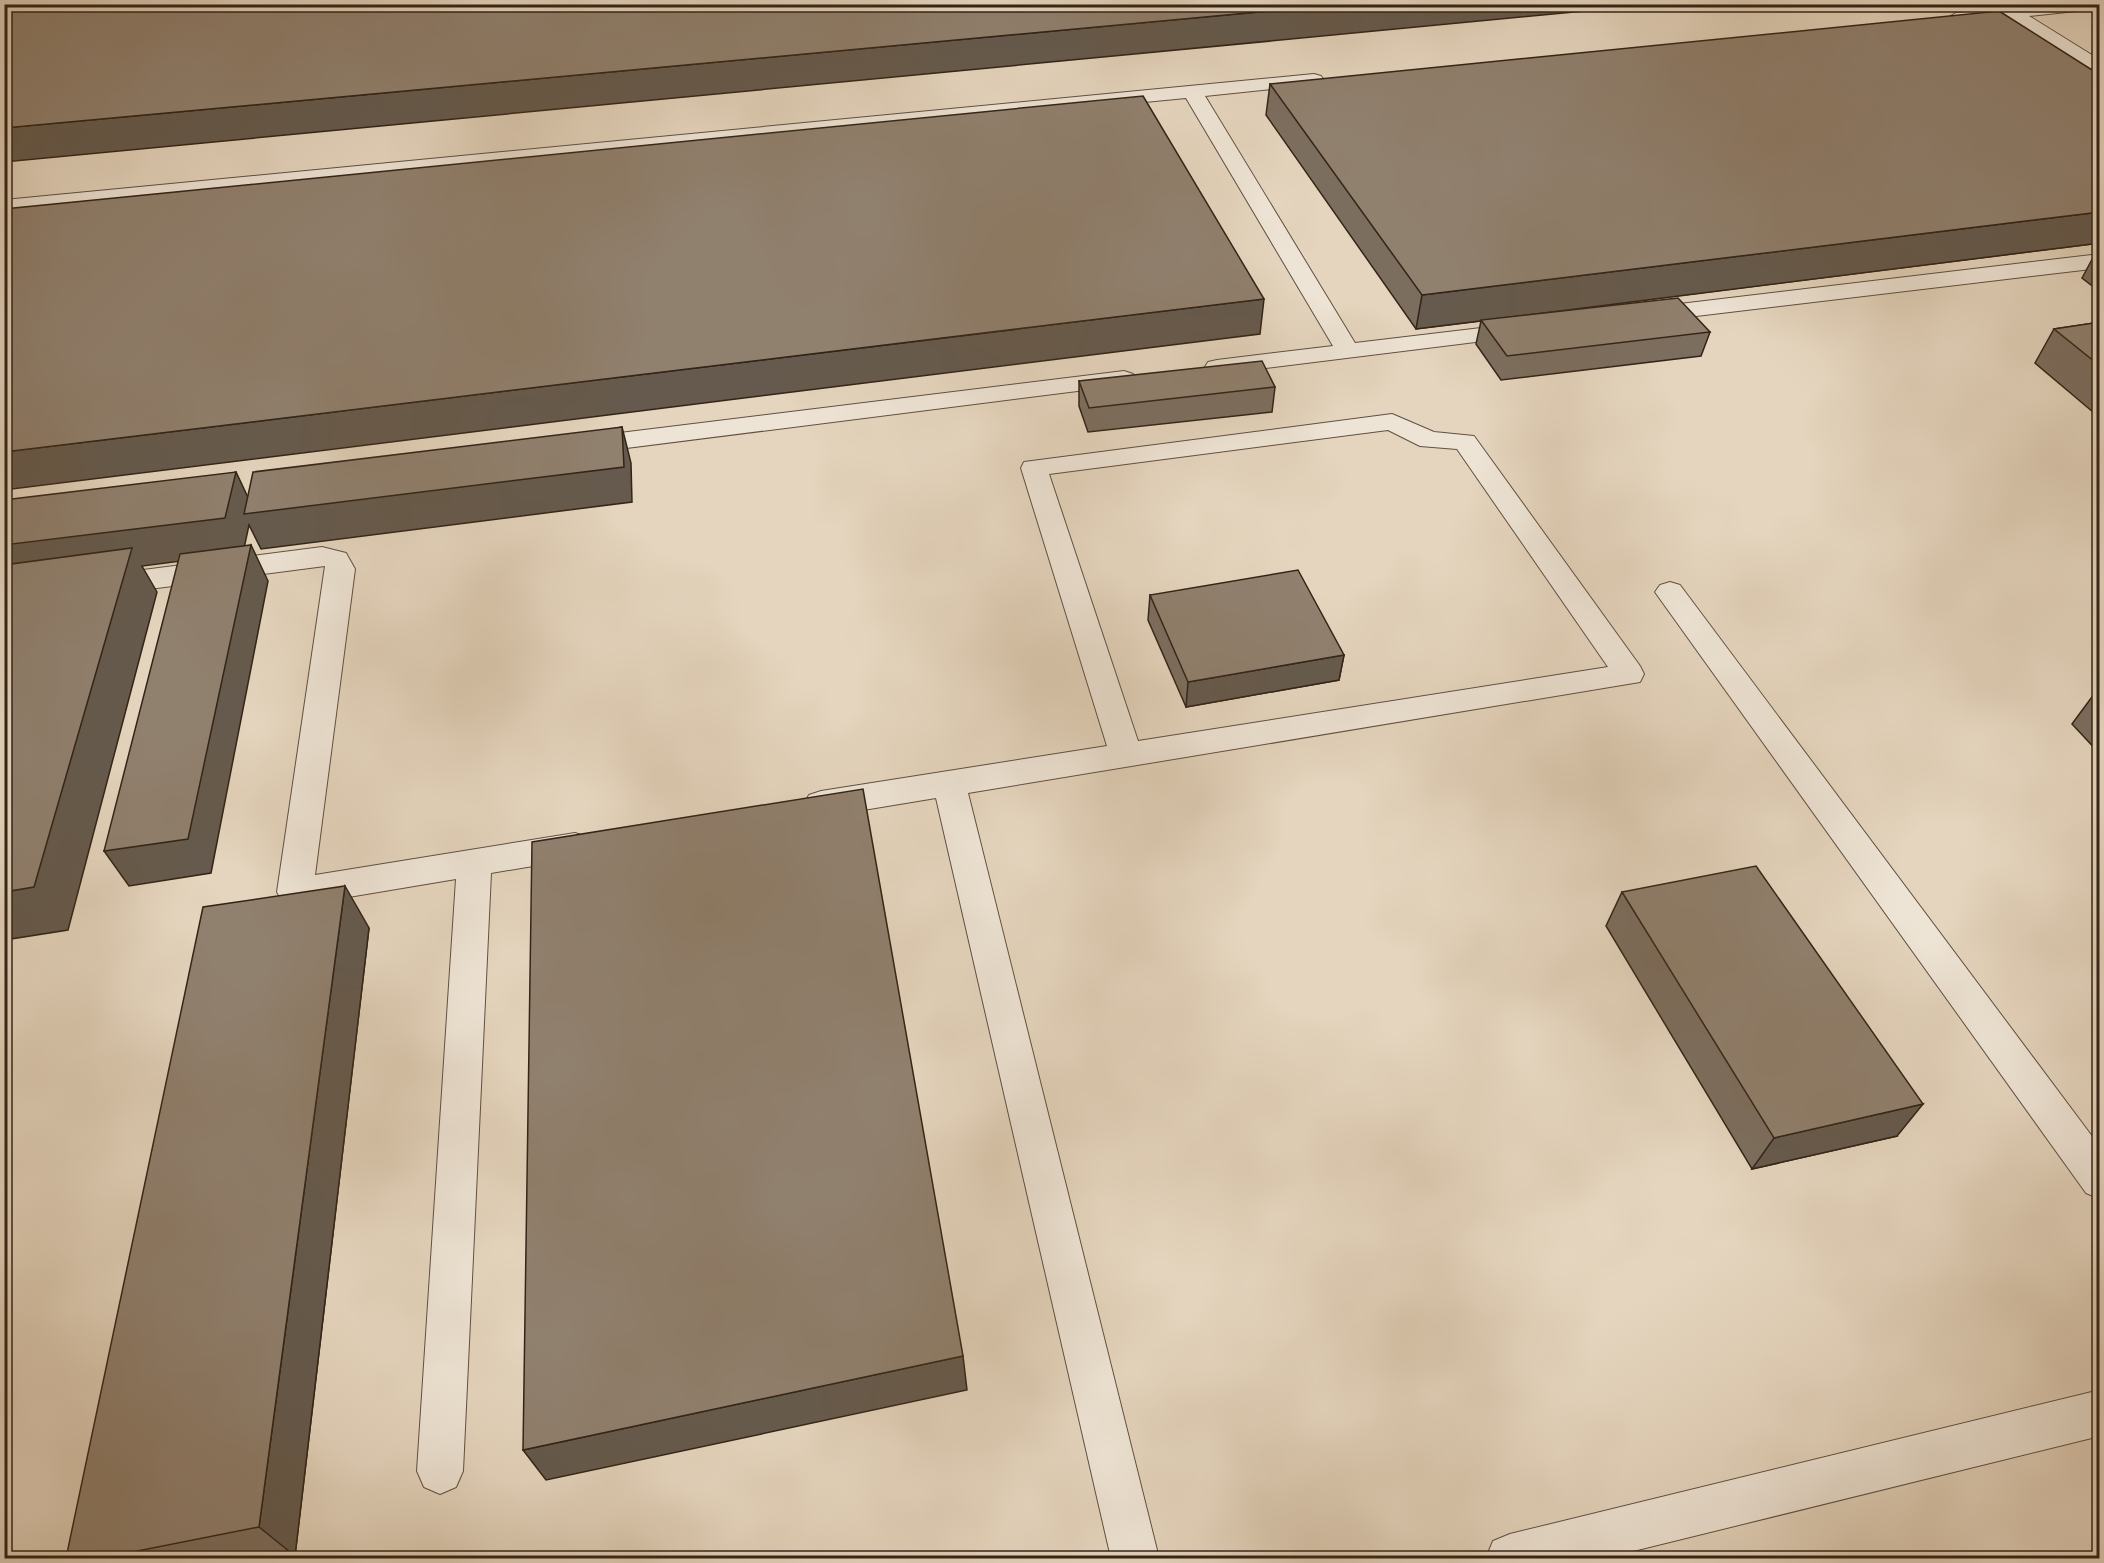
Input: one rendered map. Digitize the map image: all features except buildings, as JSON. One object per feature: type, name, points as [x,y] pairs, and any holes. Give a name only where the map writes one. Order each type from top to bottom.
[{"type":"lane","points":[[1940,20],[2005,9],[2095,4]]},
{"type":"lane","points":[[2005,9],[2100,69]]},
{"type":"lane","points":[[4,207],[1334,78]]},
{"type":"lane","points":[[1192,92],[1348,351]]},
{"type":"lane","points":[[1618,319],[2100,261]]},
{"type":"lane","points":[[1193,370],[1547,327]]},
{"type":"lane","points":[[551,449],[1146,376]]},
{"type":"lane","points":[[787,810],[1629,674],[1465,442],[1429,440],[1392,422],[1034,468],[1126,754]]},
{"type":"lane","points":[[75,588],[322,556],[336,560],[341,569],[295,892],[601,841]]},
{"type":"lane","points":[[1670,592],[2100,1180]]},
{"type":"lane","points":[[949,783],[1135,1558]]},
{"type":"lane","points":[[440,1471],[474,863]]},
{"type":"lane","points":[[1510,1558],[2100,1413]]}]
